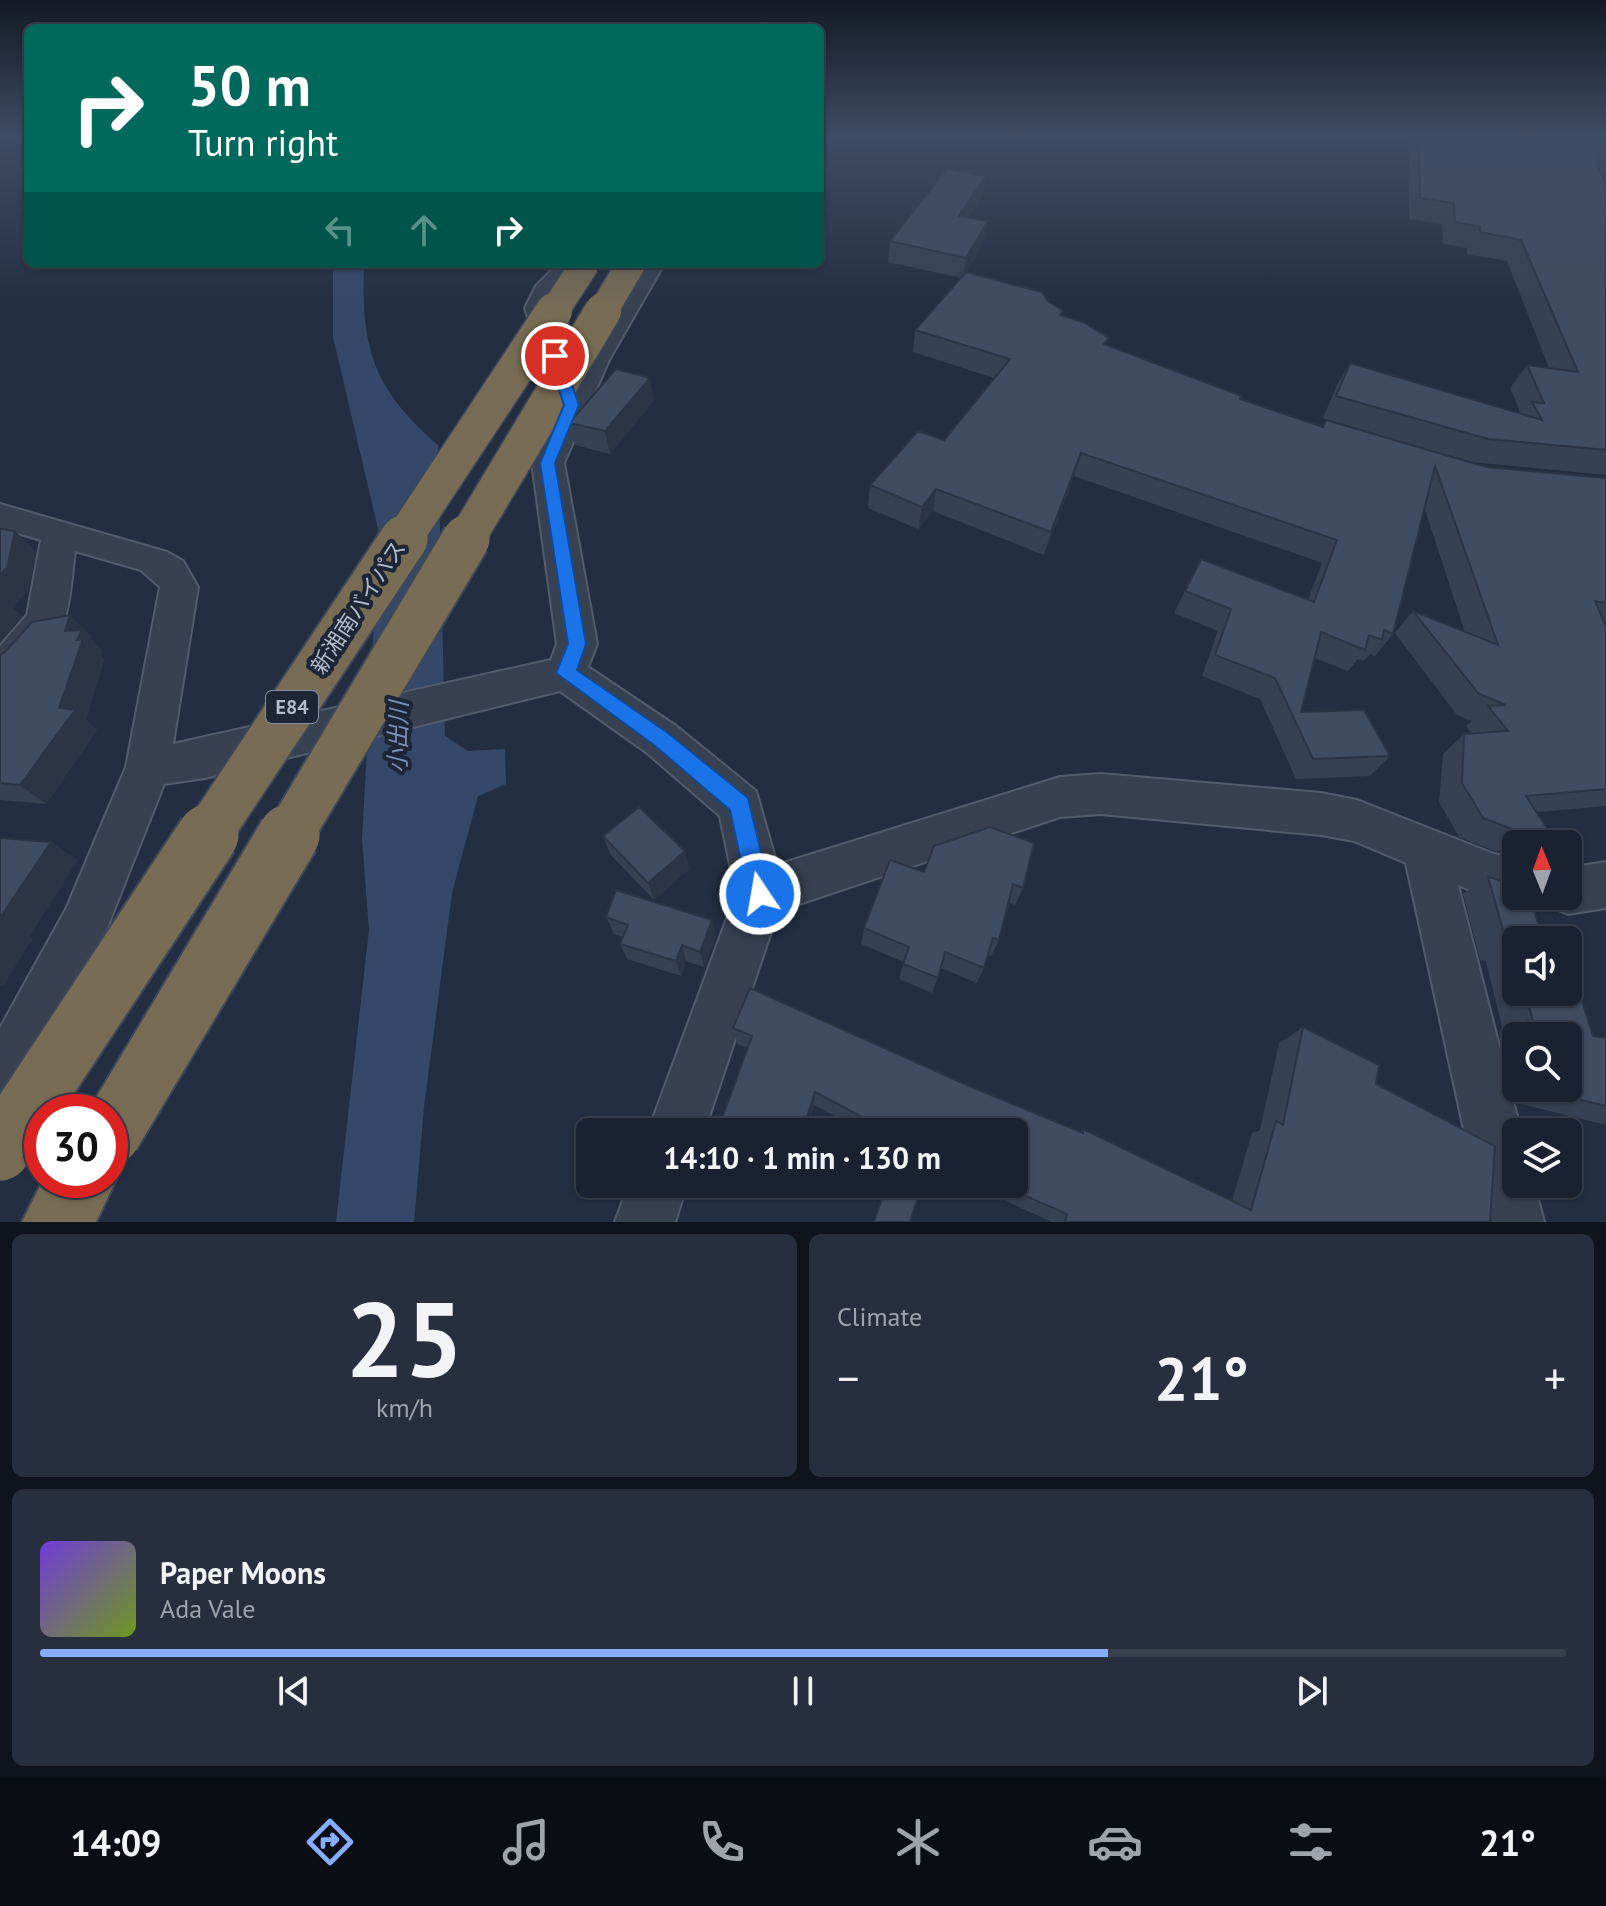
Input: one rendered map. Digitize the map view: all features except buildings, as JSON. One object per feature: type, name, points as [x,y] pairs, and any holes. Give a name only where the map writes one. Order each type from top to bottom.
[{"type":"highway","name":"新湘南バイパス","points":[[0,1150],[582,268]]},
{"type":"highway","name":"E84","points":[[128,1104],[629,268]]},
{"type":"highway","points":[[57,1222],[71,1198]]},
{"type":"street","points":[[569,268],[545,292],[539,308],[572,405]]},
{"type":"street","points":[[566,673],[577,644],[548,463],[572,405],[649,268]]},
{"type":"street","points":[[0,516],[154,561],[170,571],[179,587],[148,767],[81,936],[36,1026],[0,1076]]},
{"type":"street","points":[[0,674],[45,620],[60,534]]},
{"type":"street","points":[[148,767],[205,759],[566,673],[661,739],[740,805],[760,894],[681,1118]]},
{"type":"street","points":[[760,894],[1060,797],[1101,794],[1321,814],[1357,821],[1502,878]]},
{"type":"street","points":[[1426,850],[1514,1222]]},
{"type":"street","points":[[1582,889],[1606,885]]},
{"type":"street","points":[[645,1222],[653,1198]]},
{"type":"water","name":"小出川","points":[[333,268],[364,268],[365,320],[376,365],[385,386],[399,405],[438,445],[445,736],[468,751],[505,749],[506,784],[478,796],[452,893],[424,1107],[414,1222],[336,1222],[369,930],[362,839],[379,533],[333,337]]},
{"type":"route","points":[[555,356],[572,405],[548,463],[577,644],[566,673],[661,739],[740,805],[760,894]]}]
